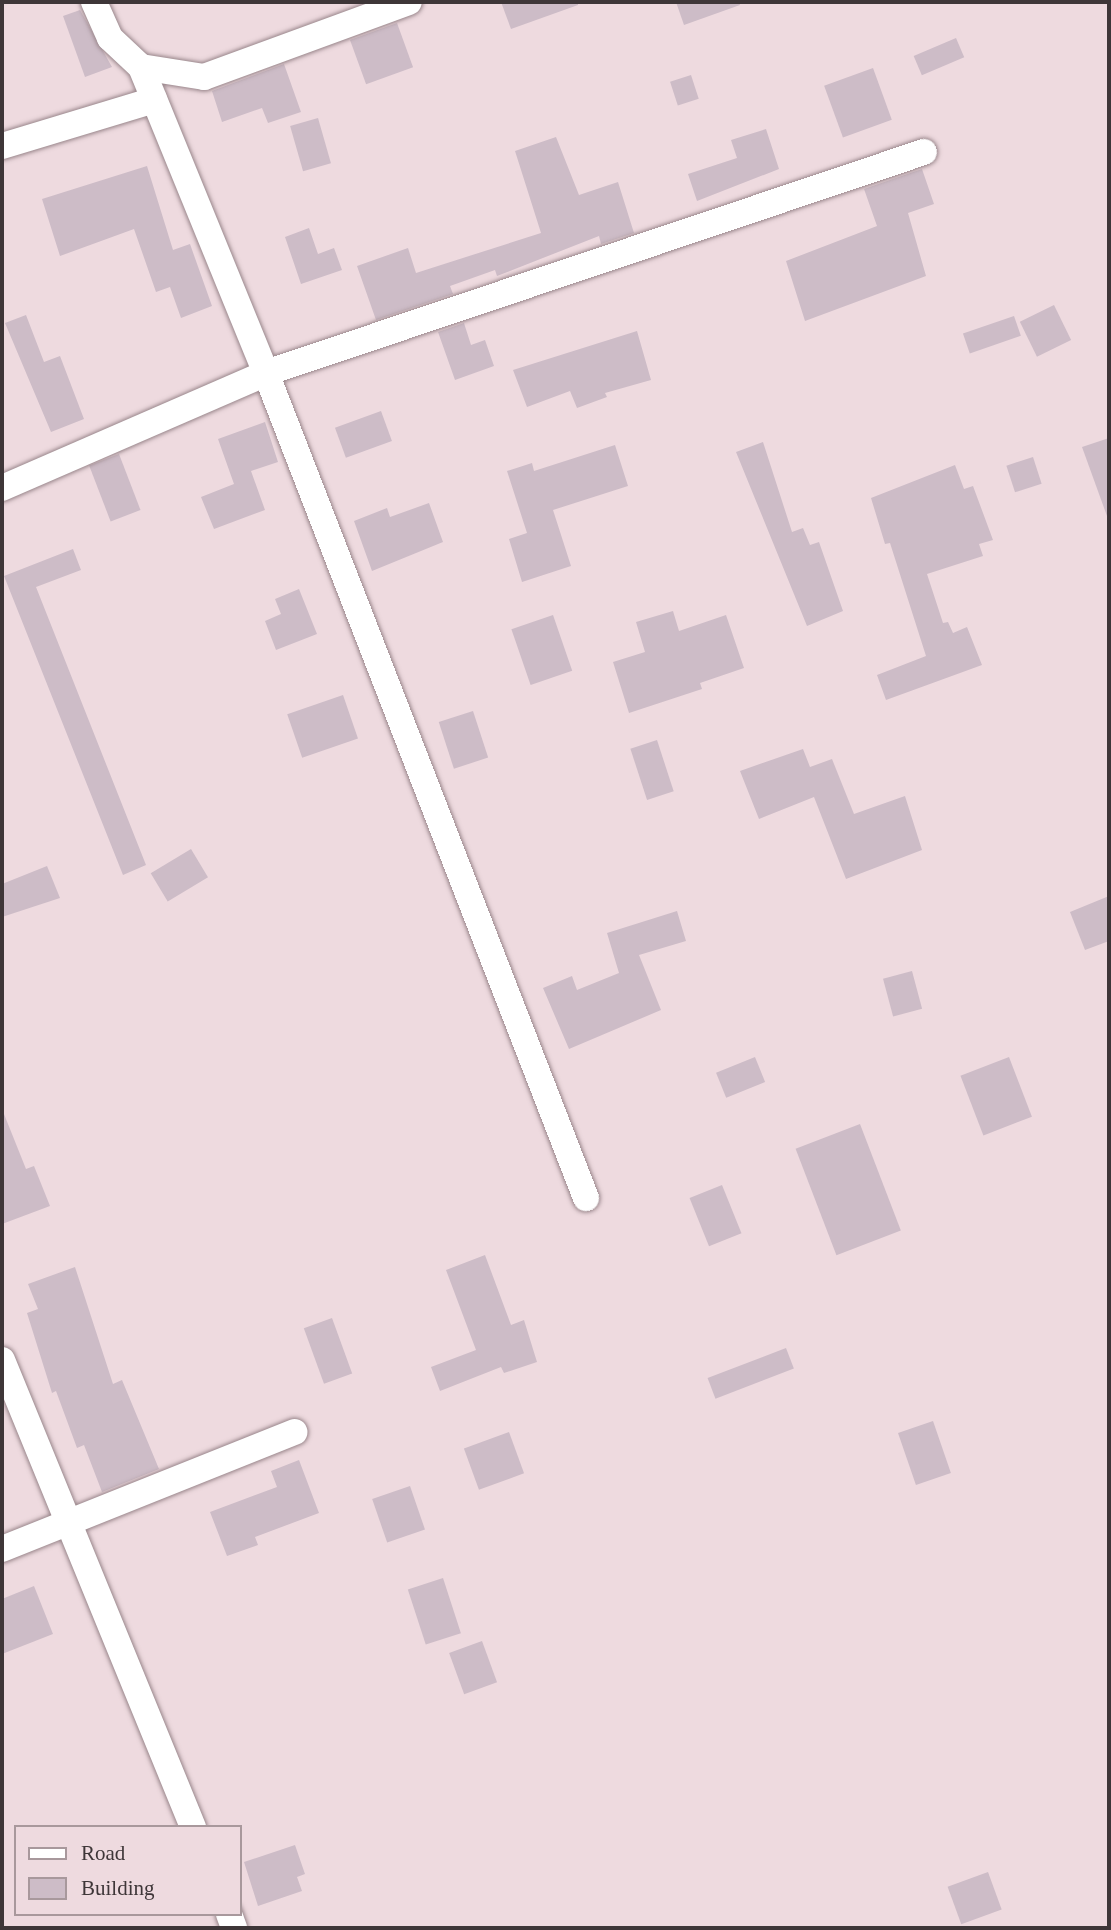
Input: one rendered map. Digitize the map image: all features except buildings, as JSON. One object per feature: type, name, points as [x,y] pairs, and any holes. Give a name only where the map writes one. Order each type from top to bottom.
[{"type":"street","points":[[94,2],[110,38],[141,67],[266,373],[586,1198]]},
{"type":"street","points":[[141,67],[204,77],[409,2]]},
{"type":"street","points":[[2,146],[154,100]]},
{"type":"street","points":[[2,488],[266,373],[924,152]]},
{"type":"street","points":[[2,1360],[192,1825]]},
{"type":"street","points":[[2,1549],[295,1432]]}]
